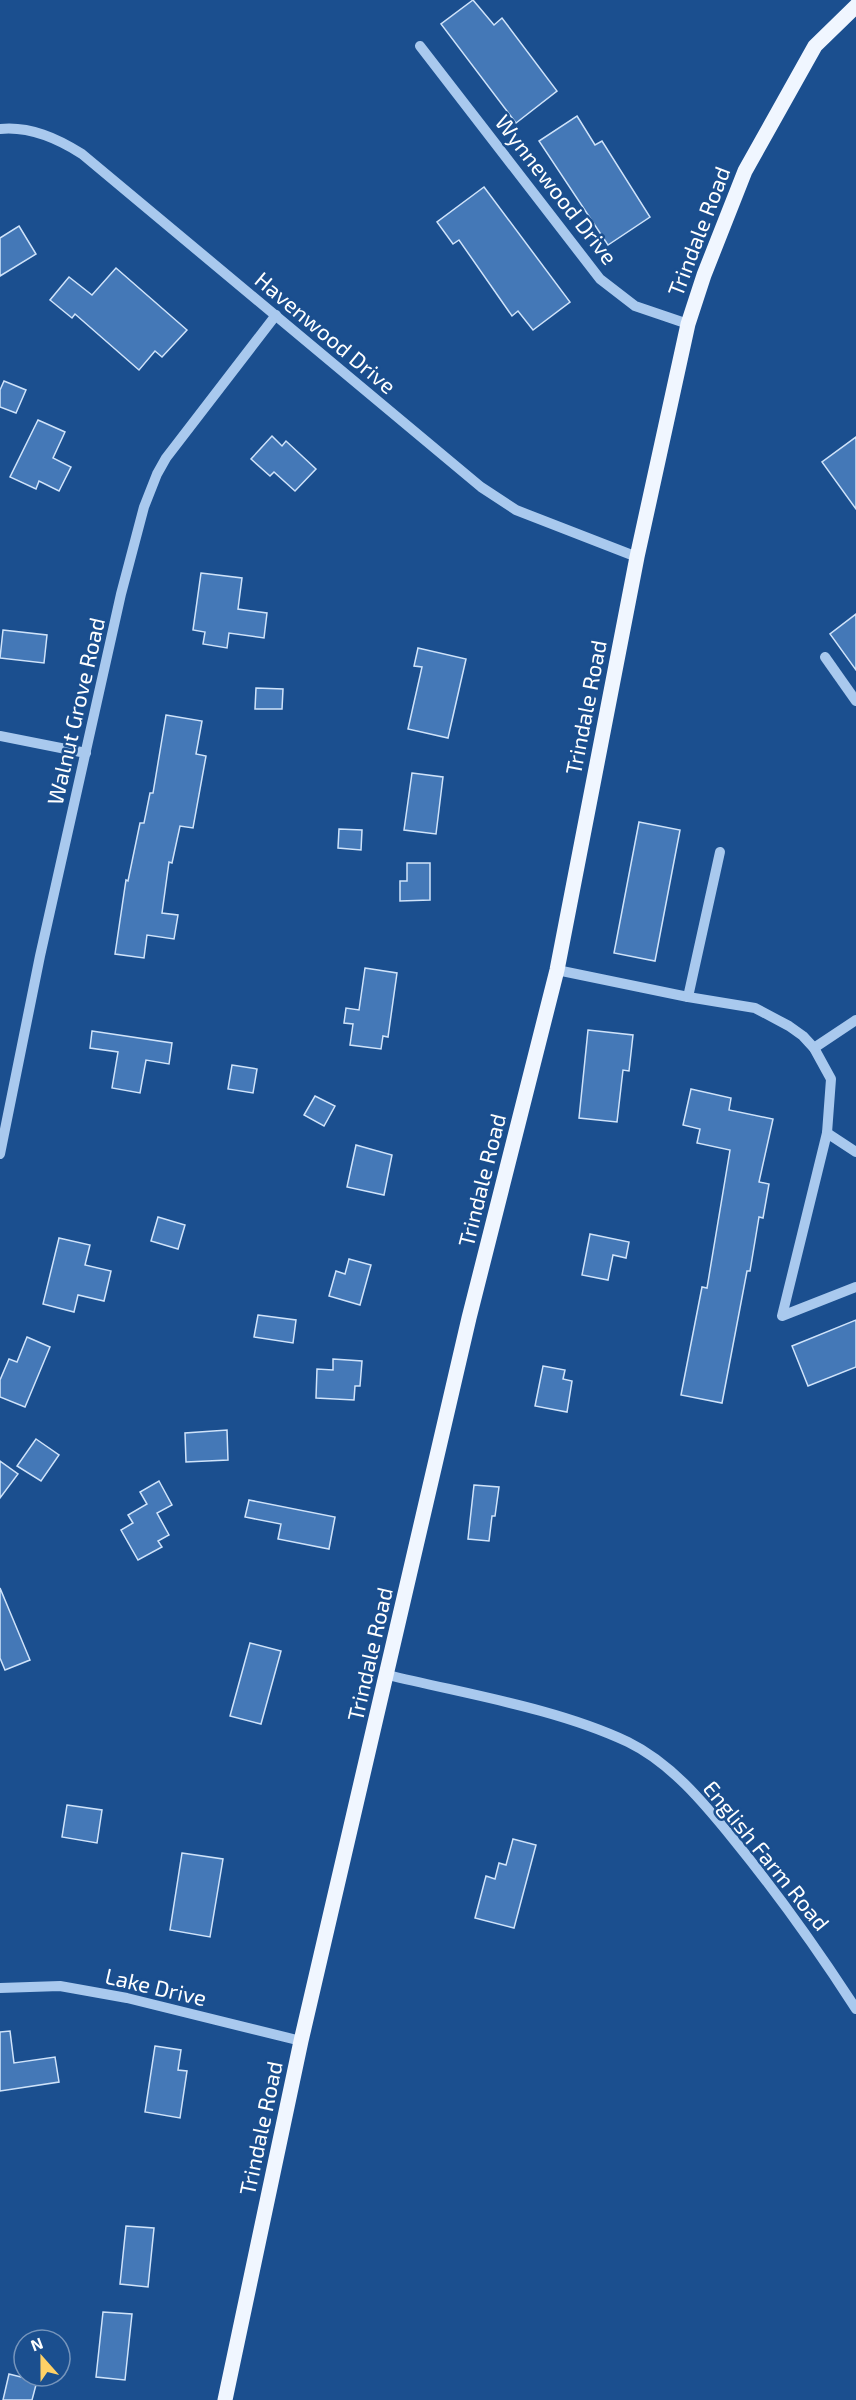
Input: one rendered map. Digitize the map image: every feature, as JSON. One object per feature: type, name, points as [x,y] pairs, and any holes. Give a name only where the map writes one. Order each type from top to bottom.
[{"type":"main road","name":"Trindale Road","points":[[225,2400],[301,2041],[469,1318],[557,970],[637,557],[688,324],[704,274],[745,171],[815,46],[856,6]]},
{"type":"street","name":"Wynnewood Drive","points":[[420,46],[600,279],[635,306],[688,324]]},
{"type":"street","name":"Havenwood Drive","points":[[0,129],[15,128],[33,131],[67,144],[82,154],[489,492],[516,510],[637,557]]},
{"type":"street","name":"Walnut Grove Road","points":[[0,1154],[40,956],[121,594],[144,507],[157,474],[186,429],[276,315]]},
{"type":"street","points":[[825,657],[856,701]]},
{"type":"street","points":[[0,736],[86,753]]},
{"type":"street","points":[[688,997],[720,852]]},
{"type":"street","points":[[557,970],[688,997],[755,1008],[803,1036],[814,1048],[831,1079],[827,1133],[782,1316],[856,1287]]},
{"type":"street","points":[[814,1048],[856,1020]]},
{"type":"street","points":[[827,1133],[856,1152]]},
{"type":"street","name":"English Farm Road","points":[[387,1675],[587,1725],[630,1743],[660,1763],[712,1813],[757,1869],[821,1956],[856,2009]]},
{"type":"street","name":"Lake Drive","points":[[0,1988],[60,1986],[105,1994],[301,2041]]},
{"type":"building","points":[[473,0],[494,25],[502,18],[557,91],[516,123],[441,24]]},
{"type":"building","points":[[577,116],[595,145],[602,141],[650,217],[608,245],[539,141]]},
{"type":"building","points":[[484,187],[570,302],[533,330],[518,311],[512,316],[459,240],[453,244],[437,222]]},
{"type":"building","points":[[19,226],[36,254],[0,276],[0,238]]},
{"type":"building","points":[[116,268],[187,330],[162,357],[155,351],[139,370],[75,314],[72,318],[50,300],[69,277],[92,295]]},
{"type":"building","points":[[4,381],[26,390],[16,413],[0,407],[0,390]]},
{"type":"building","points":[[38,420],[65,432],[53,458],[71,467],[59,491],[39,481],[36,489],[10,477]]},
{"type":"building","points":[[272,436],[282,446],[286,441],[316,469],[295,491],[274,472],[270,476],[251,459]]},
{"type":"building","points":[[856,437],[856,509],[822,462]]},
{"type":"building","points":[[201,573],[242,578],[238,609],[267,613],[264,638],[229,633],[227,648],[203,644],[205,632],[193,630]]},
{"type":"building","points":[[856,614],[856,670],[830,634]]},
{"type":"building","points":[[3,630],[47,635],[44,663],[0,658]]},
{"type":"building","points":[[418,648],[466,659],[448,738],[408,729],[422,667],[414,666]]},
{"type":"building","points":[[256,688],[283,689],[282,709],[255,709]]},
{"type":"building","points":[[166,715],[202,721],[196,754],[206,756],[193,828],[180,826],[172,863],[169,862],[162,913],[178,915],[174,939],[147,935],[144,958],[115,954],[126,880],[128,881],[140,823],[144,823],[150,793],[153,793]]},
{"type":"building","points":[[412,773],[443,777],[436,834],[404,830]]},
{"type":"building","points":[[639,822],[680,830],[655,961],[614,953]]},
{"type":"building","points":[[339,829],[362,830],[361,850],[338,848]]},
{"type":"building","points":[[407,863],[430,863],[430,900],[400,901],[400,881],[407,881]]},
{"type":"building","points":[[365,968],[397,973],[388,1037],[383,1036],[381,1049],[350,1045],[353,1024],[344,1023],[346,1008],[359,1010]]},
{"type":"building","points":[[588,1030],[633,1035],[629,1071],[623,1070],[617,1122],[579,1118]]},
{"type":"building","points":[[92,1031],[172,1043],[169,1064],[146,1060],[140,1093],[112,1088],[118,1052],[90,1048]]},
{"type":"building","points":[[232,1065],[257,1069],[253,1093],[228,1089]]},
{"type":"building","points":[[691,1089],[731,1098],[729,1110],[773,1119],[759,1182],[769,1184],[763,1218],[759,1217],[750,1271],[747,1271],[722,1403],[681,1395],[702,1287],[707,1288],[730,1150],[697,1143],[700,1129],[683,1125]]},
{"type":"building","points":[[315,1096],[335,1106],[324,1126],[304,1115]]},
{"type":"building","points":[[356,1145],[392,1155],[384,1195],[347,1187]]},
{"type":"building","points":[[158,1217],[185,1225],[178,1249],[151,1241]]},
{"type":"building","points":[[590,1234],[629,1242],[626,1258],[613,1255],[608,1280],[582,1275]]},
{"type":"building","points":[[59,1238],[90,1245],[85,1265],[111,1271],[104,1301],[78,1295],[74,1312],[43,1304]]},
{"type":"building","points":[[349,1259],[371,1265],[360,1305],[329,1296],[336,1271],[345,1274]]},
{"type":"building","points":[[258,1315],[296,1320],[293,1343],[254,1337]]},
{"type":"building","points":[[856,1320],[856,1367],[808,1386],[792,1346]]},
{"type":"building","points":[[27,1337],[50,1347],[25,1407],[0,1397],[0,1380],[9,1359],[17,1362]]},
{"type":"building","points":[[333,1359],[362,1361],[360,1386],[355,1386],[354,1400],[316,1398],[317,1369],[333,1370]]},
{"type":"building","points":[[543,1366],[565,1370],[563,1379],[572,1381],[567,1412],[535,1406]]},
{"type":"building","points":[[227,1430],[228,1460],[186,1462],[185,1433]]},
{"type":"building","points":[[36,1439],[59,1455],[41,1481],[17,1466]]},
{"type":"building","points":[[0,1461],[18,1474],[0,1498]]},
{"type":"building","points":[[159,1481],[172,1505],[157,1513],[169,1535],[158,1541],[162,1547],[138,1560],[121,1530],[133,1523],[128,1515],[147,1504],[140,1492]]},
{"type":"building","points":[[474,1485],[499,1487],[489,1541],[468,1539]]},
{"type":"building","points":[[249,1500],[335,1517],[329,1549],[278,1539],[281,1524],[245,1517]]},
{"type":"building","points":[[0,1588],[30,1660],[5,1670],[0,1658]]},
{"type":"building","points":[[250,1643],[281,1651],[261,1724],[230,1716]]},
{"type":"building","points":[[67,1805],[102,1810],[97,1843],[62,1837]]},
{"type":"building","points":[[513,1839],[536,1845],[514,1928],[475,1918],[486,1876],[495,1879],[499,1863],[506,1865]]},
{"type":"building","points":[[182,1853],[223,1859],[210,1937],[170,1930]]},
{"type":"building","points":[[10,2031],[14,2063],[55,2057],[59,2082],[0,2091],[0,2032]]},
{"type":"building","points":[[155,2046],[181,2050],[178,2070],[187,2071],[180,2118],[145,2112]]},
{"type":"building","points":[[126,2226],[154,2228],[148,2287],[120,2284]]},
{"type":"building","points":[[103,2312],[132,2314],[125,2380],[96,2377]]},
{"type":"building","points":[[9,2374],[12,2375],[12,2388],[35,2388],[32,2400],[3,2400]]}]
